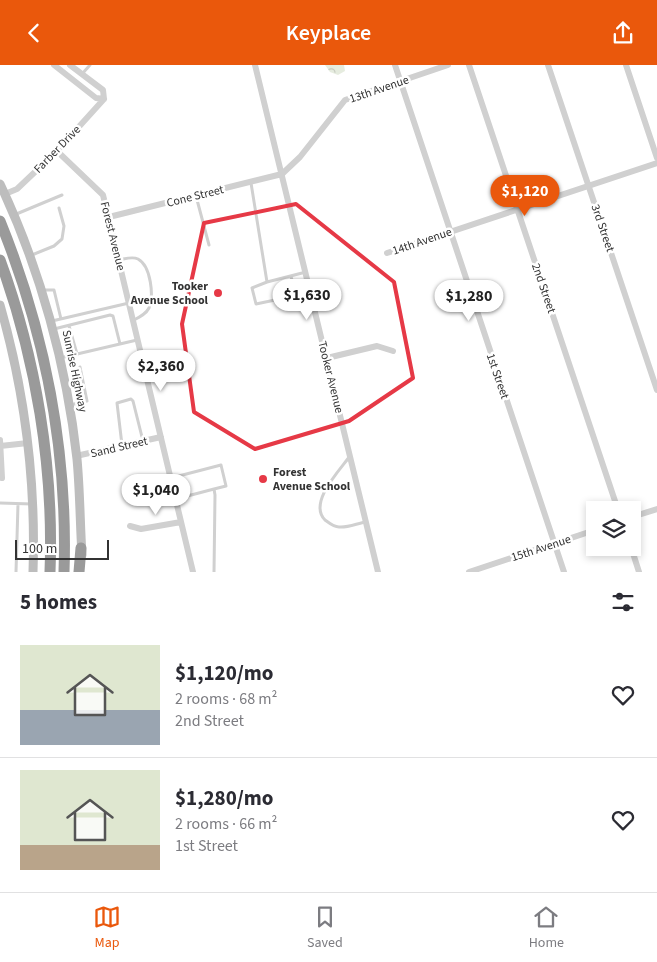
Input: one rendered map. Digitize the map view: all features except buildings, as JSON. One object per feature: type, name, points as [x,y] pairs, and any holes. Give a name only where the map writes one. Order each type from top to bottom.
[{"type":"highway","points":[[0,221],[28,301],[41,348],[50,393],[62,478],[64,572]]},
{"type":"highway","points":[[0,260],[25,343],[41,423],[49,511],[50,572]]},
{"type":"highway","points":[[81,572],[82,548]]},
{"type":"main road","name":"Sunrise Highway","points":[[0,184],[29,256],[59,358],[69,405],[76,456],[82,548]]},
{"type":"main road","points":[[0,305],[17,373],[28,443],[33,504],[33,572]]},
{"type":"street","points":[[54,65],[96,98],[104,99],[103,90],[70,65]]},
{"type":"street","name":"Tooker Avenue","points":[[255,65],[378,572]]},
{"type":"street","name":"1st Street","points":[[395,65],[564,572]]},
{"type":"street","name":"13th Avenue","points":[[282,174],[300,157],[345,99],[448,65]]},
{"type":"street","name":"2nd Street","points":[[469,65],[615,501]]},
{"type":"street","name":"3rd Street","points":[[548,65],[657,390]]},
{"type":"street","points":[[626,65],[657,158]]},
{"type":"street","name":"Farber Drive","points":[[5,194],[17,189],[57,151],[104,99]]},
{"type":"street","name":"Forest Avenue","points":[[57,151],[103,195],[193,572]]},
{"type":"street","name":"14th Avenue","points":[[387,253],[657,163]]},
{"type":"street","name":"Cone Street","points":[[108,217],[282,174]]},
{"type":"street","points":[[327,358],[377,347],[393,351]]},
{"type":"street","name":"Sand Street","points":[[76,456],[161,437]]},
{"type":"street","points":[[0,441],[2,478]]},
{"type":"street","points":[[0,446],[28,443]]},
{"type":"street","points":[[641,514],[657,509]]},
{"type":"street","points":[[130,526],[141,529],[181,522]]},
{"type":"street","name":"15th Avenue","points":[[469,572],[487,569],[586,533]]},
{"type":"street","points":[[634,556],[639,572]]},
{"type":"lane","points":[[82,74],[90,65]]},
{"type":"lane","points":[[251,182],[267,282]]},
{"type":"lane","points":[[14,215],[62,195]]},
{"type":"lane","points":[[196,196],[209,245]]},
{"type":"lane","points":[[29,256],[54,246],[62,239],[64,226],[59,208]]},
{"type":"lane","points":[[119,260],[131,258],[139,260],[146,268],[148,274],[151,291],[150,305],[144,314],[133,320]]},
{"type":"lane","points":[[292,276],[294,296],[256,304],[252,288],[267,282],[306,272]]},
{"type":"lane","points":[[40,290],[54,290],[61,319]]},
{"type":"lane","points":[[50,325],[61,319],[129,303]]},
{"type":"lane","points":[[50,325],[69,325],[110,315],[113,316],[120,344]]},
{"type":"lane","points":[[69,325],[77,354]]},
{"type":"lane","points":[[59,358],[138,340]]},
{"type":"lane","points":[[69,405],[87,401],[80,367]]},
{"type":"lane","points":[[122,446],[116,403],[131,399],[143,441]]},
{"type":"lane","points":[[350,455],[322,496],[319,509],[327,521],[339,527],[366,522]]},
{"type":"lane","points":[[170,478],[221,465],[226,486],[175,499]]},
{"type":"lane","points":[[214,489],[216,495],[214,572]]},
{"type":"lane","points":[[0,503],[33,504]]},
{"type":"lane","points":[[16,572],[18,504]]},
{"type":"highlighted area","points":[[296,204],[394,282],[413,378],[349,421],[255,449],[194,412],[182,324],[204,223]]},
{"type":"green space","points":[[325,65],[344,65],[345,71],[338,75],[330,72]]},
{"type":"place","name":"Tooker Avenue School","points":[[218,293]]},
{"type":"place","name":"Forest Avenue School","points":[[263,479]]}]
